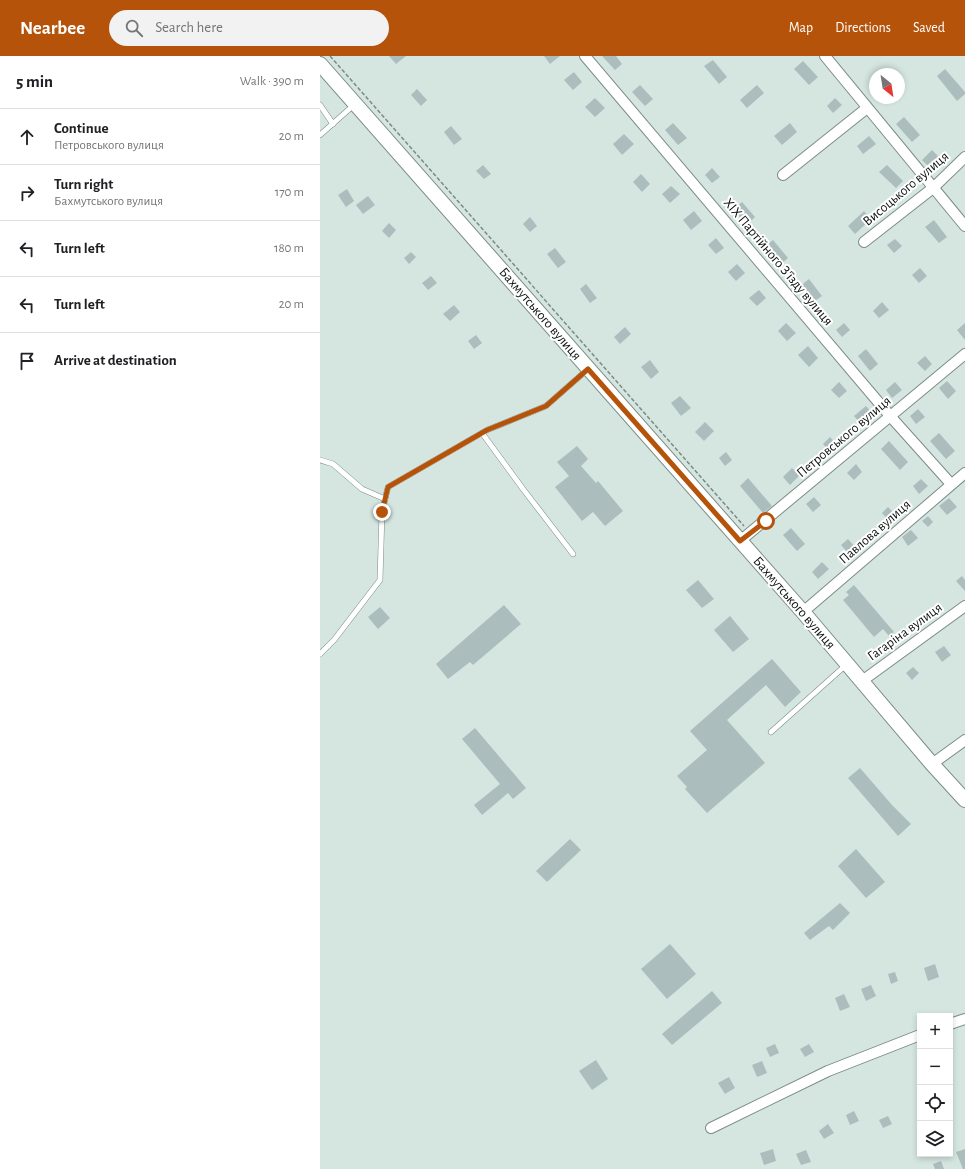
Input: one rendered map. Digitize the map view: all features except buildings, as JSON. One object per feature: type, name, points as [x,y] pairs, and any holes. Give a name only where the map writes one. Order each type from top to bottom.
[{"type":"main road","name":"Бахмутського вулиця","points":[[320,64],[356,103],[588,369],[745,537],[803,612],[932,764],[965,800]]},
{"type":"street","name":"XIX Партійного З'їзду вулиця","points":[[585,56],[891,417],[951,484]]},
{"type":"street","points":[[825,56],[965,226]]},
{"type":"street","points":[[783,174],[867,108]]},
{"type":"street","name":"Висоцького вулиця","points":[[864,242],[933,188],[965,157]]},
{"type":"street","name":"Петровського вулиця","points":[[745,537],[965,354]]},
{"type":"street","name":"Павлова вулиця","points":[[803,612],[965,473]]},
{"type":"street","name":"Гагаріна вулиця","points":[[862,681],[965,606]]},
{"type":"street","points":[[932,764],[965,740]]},
{"type":"street","points":[[953,1023],[965,1020]]},
{"type":"street","points":[[711,1128],[828,1071],[917,1036]]},
{"type":"lane","points":[[320,134],[356,103]]},
{"type":"lane","points":[[320,105],[332,124]]},
{"type":"lane","points":[[320,654],[334,640],[380,580],[382,512],[388,487],[482,432],[546,406],[588,369]]},
{"type":"lane","points":[[482,432],[523,489],[573,554]]},
{"type":"lane","points":[[320,460],[333,464],[362,489],[385,499]]},
{"type":"lane","points":[[771,732],[847,664]]},
{"type":"path","points":[[330,56],[745,537]]},
{"type":"route","points":[[382,512],[388,487],[487,430],[546,406],[588,369],[740,541],[766,521]]}]
